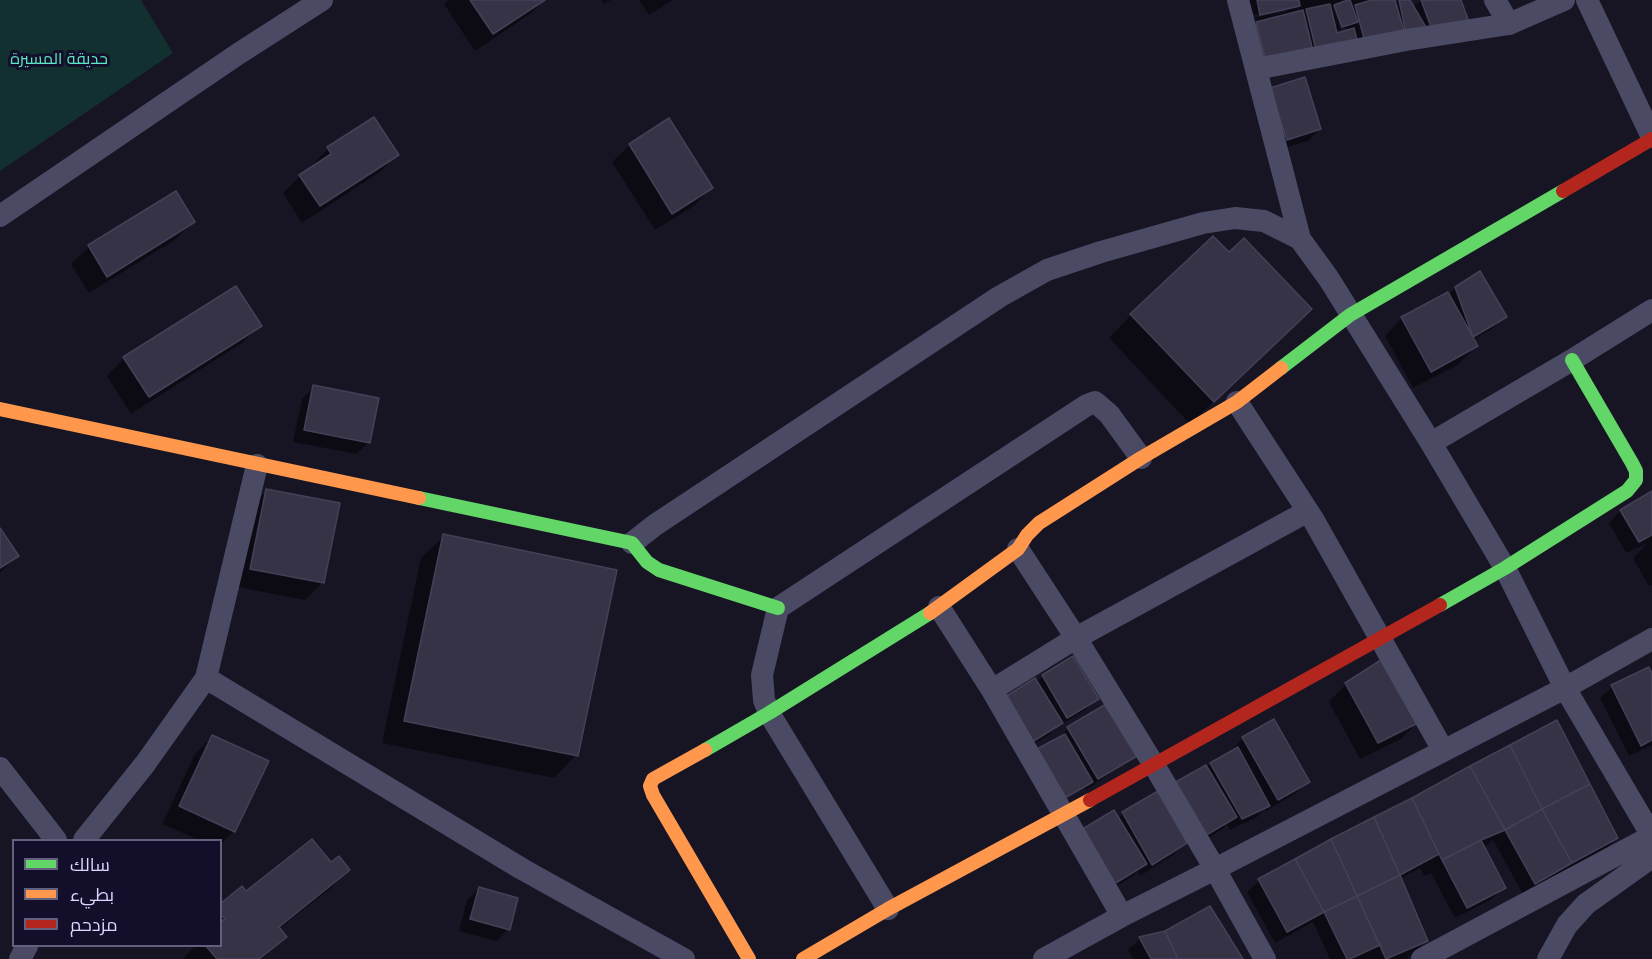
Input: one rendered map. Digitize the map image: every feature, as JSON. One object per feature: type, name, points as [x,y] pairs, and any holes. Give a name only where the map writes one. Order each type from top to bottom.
[{"type":"street","points":[[0,216],[238,54],[322,0]]},
{"type":"street","points":[[1238,0],[1300,239],[1329,279],[1431,443],[1505,568],[1565,688],[1652,836],[1422,959]]},
{"type":"street","points":[[1495,0],[1509,24]]},
{"type":"street","points":[[1256,69],[1406,40],[1509,24],[1564,0]]},
{"type":"street","points":[[749,959],[653,795],[650,786],[652,779],[769,713],[939,607],[1018,549],[1039,523],[1141,458],[1237,402],[1350,315],[1652,138],[1587,0]]},
{"type":"street","points":[[632,543],[655,525],[999,297],[1047,270],[1203,222],[1235,218],[1264,221],[1300,239]]},
{"type":"street","points":[[1431,443],[1572,360],[1652,309]]},
{"type":"street","points":[[803,959],[888,909],[1381,639],[1505,568],[1627,492],[1636,480],[1636,471],[1572,360]]},
{"type":"street","points":[[888,909],[769,713],[764,700],[762,675],[778,608],[1087,405],[1095,402],[1109,414],[1141,458]]},
{"type":"street","points":[[1237,402],[1308,512],[1443,750]]},
{"type":"street","points":[[0,409],[632,543],[647,562],[659,570],[778,608]]},
{"type":"street","points":[[85,839],[145,765],[206,678],[257,465]]},
{"type":"street","points":[[992,690],[1076,638],[1308,512]]},
{"type":"street","points":[[1018,549],[1154,765],[1265,959]]},
{"type":"street","points":[[939,607],[992,690],[1122,916]]},
{"type":"street","points":[[1044,959],[1122,916],[1565,688],[1652,639]]},
{"type":"street","points":[[206,678],[522,869],[684,959]]},
{"type":"street","points":[[0,768],[55,839]]},
{"type":"street","points":[[1548,959],[1567,926],[1586,904],[1652,857]]},
{"type":"green space","name":"حديقة المسيرة","points":[[0,0],[141,0],[173,53],[0,171]]},
{"type":"building","points":[[470,0],[545,0],[493,34]]},
{"type":"building","points":[[1257,0],[1299,0],[1300,6],[1260,15]]},
{"type":"building","points":[[1350,0],[1358,22],[1342,27],[1334,5]]},
{"type":"building","points":[[1372,0],[1395,0],[1404,31],[1365,42],[1355,5]]},
{"type":"building","points":[[1399,0],[1410,0],[1427,29],[1406,33]]},
{"type":"building","points":[[1421,0],[1461,0],[1469,22],[1434,35]]},
{"type":"building","points":[[1330,4],[1337,33],[1354,28],[1358,44],[1317,54],[1306,9]]},
{"type":"building","points":[[1303,10],[1313,51],[1266,62],[1256,22]]},
{"type":"building","points":[[1305,77],[1321,129],[1287,140],[1270,88]]},
{"type":"building","points":[[374,117],[399,155],[320,206],[299,175],[331,154],[327,147]]},
{"type":"building","points":[[669,118],[713,188],[672,214],[629,144]]},
{"type":"building","points":[[176,191],[195,222],[107,277],[88,245]]},
{"type":"building","points":[[1213,236],[1229,252],[1244,238],[1312,309],[1214,402],[1130,314]]},
{"type":"building","points":[[1480,271],[1507,317],[1473,337],[1455,287]]},
{"type":"building","points":[[236,286],[262,326],[149,397],[123,357]]},
{"type":"building","points":[[1448,292],[1478,346],[1431,372],[1401,317]]},
{"type":"building","points":[[313,385],[379,398],[370,443],[304,430]]},
{"type":"building","points":[[266,489],[340,503],[324,583],[250,569]]},
{"type":"building","points":[[1652,491],[1652,535],[1639,542],[1620,510]]},
{"type":"building","points":[[0,528],[19,556],[0,568]]},
{"type":"building","points":[[443,534],[617,570],[578,756],[404,721]]},
{"type":"building","points":[[1073,656],[1099,699],[1067,718],[1042,675]]},
{"type":"building","points":[[1384,658],[1420,722],[1378,743],[1345,683]]},
{"type":"building","points":[[1649,667],[1652,673],[1652,740],[1641,746],[1611,685]]},
{"type":"building","points":[[1035,678],[1063,723],[1032,742],[1005,697]]},
{"type":"building","points":[[1106,704],[1137,756],[1098,779],[1067,727]]},
{"type":"building","points":[[1274,719],[1310,782],[1278,800],[1242,737]]},
{"type":"building","points":[[1557,720],[1590,784],[1542,809],[1510,745]]},
{"type":"building","points":[[1065,734],[1093,782],[1063,799],[1035,750]]},
{"type":"building","points":[[212,735],[269,761],[235,832],[179,806]]},
{"type":"building","points":[[1510,745],[1542,809],[1505,830],[1470,766]]},
{"type":"building","points":[[1238,747],[1270,806],[1242,819],[1210,763]]},
{"type":"building","points":[[1206,765],[1237,817],[1203,837],[1172,784]]},
{"type":"building","points":[[1470,766],[1505,830],[1442,860],[1412,798]]},
{"type":"building","points":[[1590,784],[1618,838],[1572,863],[1542,809]]},
{"type":"building","points":[[1158,791],[1187,843],[1152,865],[1122,812]]},
{"type":"building","points":[[1412,798],[1439,854],[1400,875],[1374,817]]},
{"type":"building","points":[[1542,809],[1572,863],[1535,884],[1505,830]]},
{"type":"building","points":[[1114,810],[1147,864],[1114,884],[1081,830]]},
{"type":"building","points":[[1374,817],[1400,875],[1357,896],[1331,839]]},
{"type":"building","points":[[312,839],[331,862],[339,856],[350,870],[279,927],[287,937],[259,959],[217,959],[207,947],[222,947],[222,921],[225,919],[222,915],[222,902],[242,886],[246,891]]},
{"type":"building","points":[[1331,839],[1357,896],[1324,912],[1295,859]]},
{"type":"building","points":[[1481,840],[1506,888],[1467,908],[1442,860]]},
{"type":"building","points":[[1295,859],[1324,912],[1287,932],[1258,879]]},
{"type":"building","points":[[1400,875],[1428,941],[1386,959],[1357,896]]},
{"type":"building","points":[[479,887],[518,898],[510,930],[470,919]]},
{"type":"building","points":[[1357,896],[1380,945],[1347,959],[1324,912]]},
{"type":"building","points":[[1210,906],[1243,959],[1178,959],[1165,931]]},
{"type":"building","points":[[1165,931],[1178,959],[1151,959],[1139,937]]},
{"type":"traffic: fast","points":[[1281,368],[1350,315],[1563,191]]},
{"type":"traffic: fast","points":[[1440,605],[1505,568],[1627,491],[1636,480],[1636,471],[1632,463],[1572,360]]},
{"type":"traffic: fast","points":[[419,498],[632,543],[647,562],[659,570],[778,608]]},
{"type":"traffic: fast","points":[[705,750],[930,613]]},
{"type":"traffic: slow","points":[[930,613],[1018,549],[1039,523],[1141,458],[1237,402],[1281,368]]},
{"type":"traffic: slow","points":[[0,409],[419,498]]},
{"type":"traffic: slow","points":[[705,750],[653,779],[650,786],[653,795],[749,959]]},
{"type":"traffic: slow","points":[[803,959],[888,909],[1090,800]]},
{"type":"traffic: jam","points":[[1563,191],[1652,139]]},
{"type":"traffic: jam","points":[[1090,800],[1440,605]]}]
